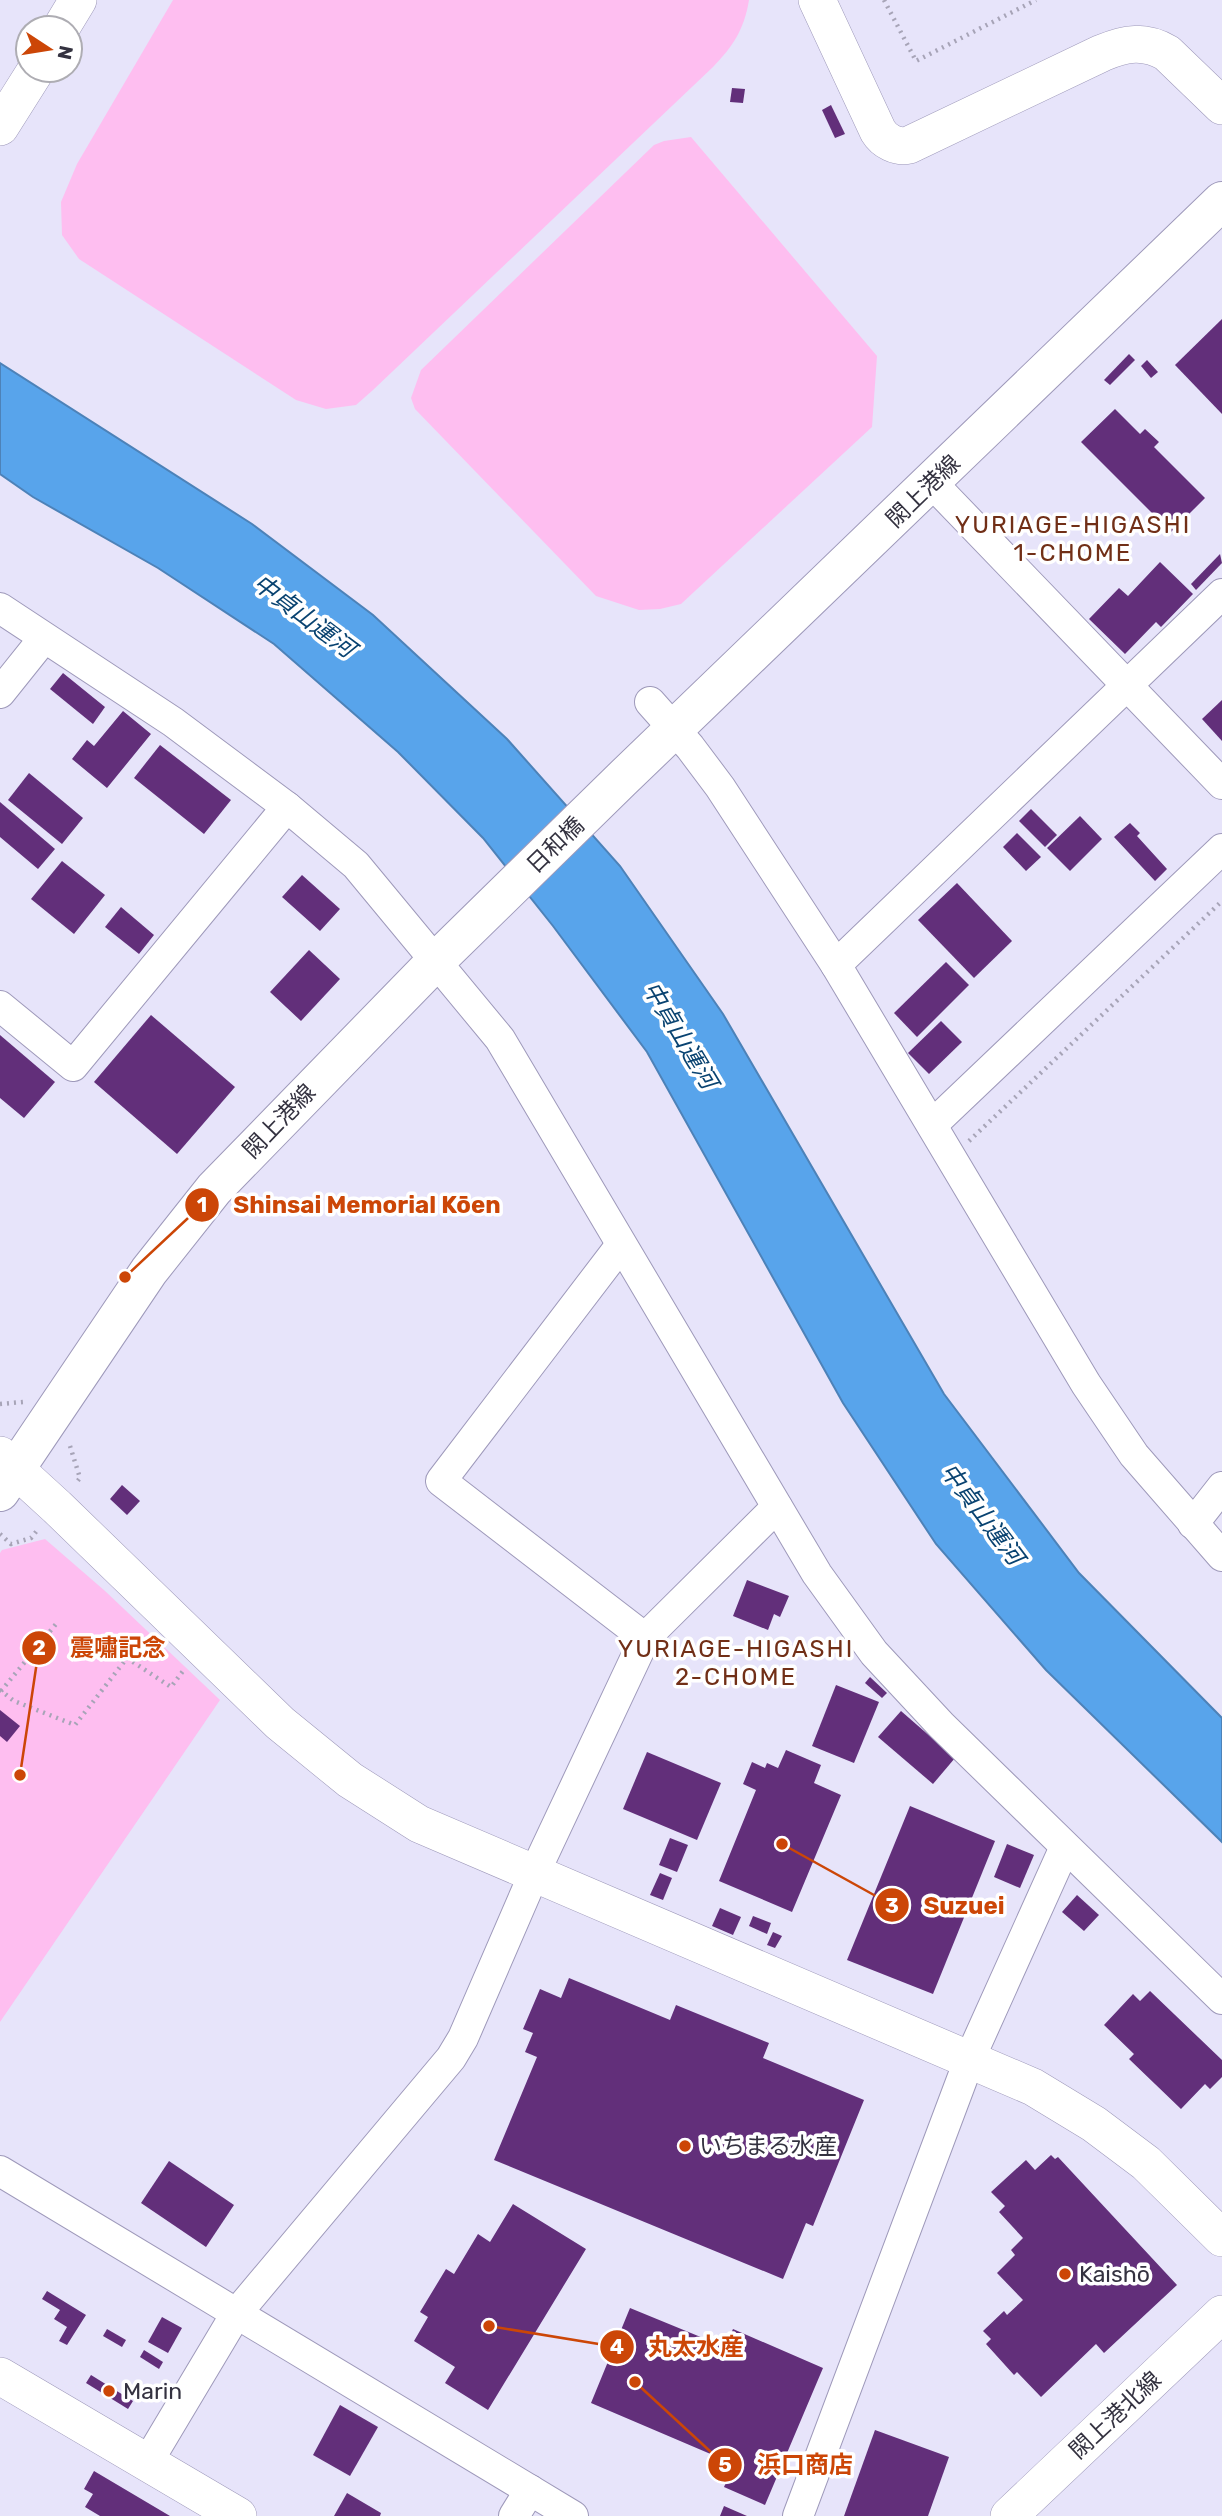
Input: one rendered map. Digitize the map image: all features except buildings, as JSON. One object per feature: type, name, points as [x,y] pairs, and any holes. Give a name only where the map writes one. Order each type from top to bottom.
[{"type":"main road","name":"閖上港線","points":[[621,780],[662,716],[932,483],[1222,201]]},
{"type":"main road","name":"日和橋","points":[[489,910],[621,780]]},
{"type":"main road","name":"閖上港線","points":[[5,1472],[149,1271],[214,1189],[489,910]]},
{"type":"street","points":[[817,0],[878,131],[882,138],[897,145],[909,145],[1102,53],[1132,43],[1156,47],[1167,53],[1222,106]]},
{"type":"street","points":[[0,127],[27,84]]},
{"type":"street","points":[[932,483],[1222,784]]},
{"type":"street","points":[[836,965],[1222,594]]},
{"type":"street","points":[[0,608],[173,722],[286,807],[356,865],[499,1039],[776,1507],[817,1574],[874,1653],[941,1725],[1222,1999]]},
{"type":"street","points":[[0,693],[44,638]]},
{"type":"street","points":[[662,716],[720,787],[836,965],[1086,1384],[1135,1455],[1222,1556]]},
{"type":"street","points":[[0,1006],[73,1066],[286,807]]},
{"type":"street","points":[[932,1125],[1222,849]]},
{"type":"street","points":[[621,1245],[441,1481],[645,1638]]},
{"type":"street","points":[[5,1472],[280,1723],[350,1780],[419,1824],[1033,2087],[1094,2124],[1146,2163],[1222,2238]]},
{"type":"street","points":[[1193,1524],[1222,1487]]},
{"type":"street","points":[[147,2462],[236,2314],[451,2058],[463,2038],[534,1874],[645,1638],[776,1507]]},
{"type":"street","points":[[798,2516],[970,2058],[1065,1847]]},
{"type":"street","points":[[0,2171],[573,2516]]},
{"type":"street","name":"閖上港北線","points":[[1009,2516],[1222,2315]]},
{"type":"street","points":[[0,2376],[238,2516]]},
{"type":"street","points":[[514,2516],[530,2490]]},
{"type":"path","points":[[884,0],[915,61],[1036,0]]},
{"type":"path","points":[[951,1158],[1222,901]]},
{"type":"path","points":[[68,1442],[80,1478],[70,1490]]},
{"type":"path","points":[[0,1534],[11,1544],[31,1538],[42,1525]]},
{"type":"path","points":[[56,1624],[1,1690],[15,1701],[75,1725],[127,1658],[171,1687],[186,1667]]},
{"type":"shaded area","points":[[173,0],[749,0],[737,37],[713,67],[373,390],[356,405],[326,409],[296,400],[79,259],[62,235],[61,202],[77,164]]},
{"type":"shaded area","points":[[691,137],[877,356],[872,427],[681,604],[639,610],[596,596],[415,409],[411,398],[421,370],[654,145]]},
{"type":"shaded area","points":[[45,1539],[105,1591],[220,1700],[0,2022],[0,1553],[2,1550]]},
{"type":"water","name":"中貞山運河","points":[[0,363],[252,524],[373,615],[507,739],[620,866],[723,1014],[944,1394],[1079,1573],[1222,1718],[1222,1842],[1046,1670],[936,1544],[843,1403],[647,1052],[483,838],[398,752],[274,644],[158,568],[33,497],[0,474]]},
{"type":"place","name":"Shinsai Memorial Kōen","points":[[125,1277]]},
{"type":"place","name":"震嘯記念","points":[[20,1775]]},
{"type":"place","name":"Suzuei","points":[[782,1844]]},
{"type":"place","name":"いちまる水産","points":[[685,2146]]},
{"type":"place","name":"Kaishō","points":[[1065,2274]]},
{"type":"place","name":"丸太水産","points":[[489,2326]]},
{"type":"place","name":"浜口商店","points":[[635,2382]]},
{"type":"place","name":"Marin","points":[[109,2391]]},
{"type":"district","name":"YURIAGE-HIGASHI 1-CHOME","points":[[1073,539]]},
{"type":"district","name":"YURIAGE-HIGASHI 2-CHOME","points":[[736,1663]]}]
